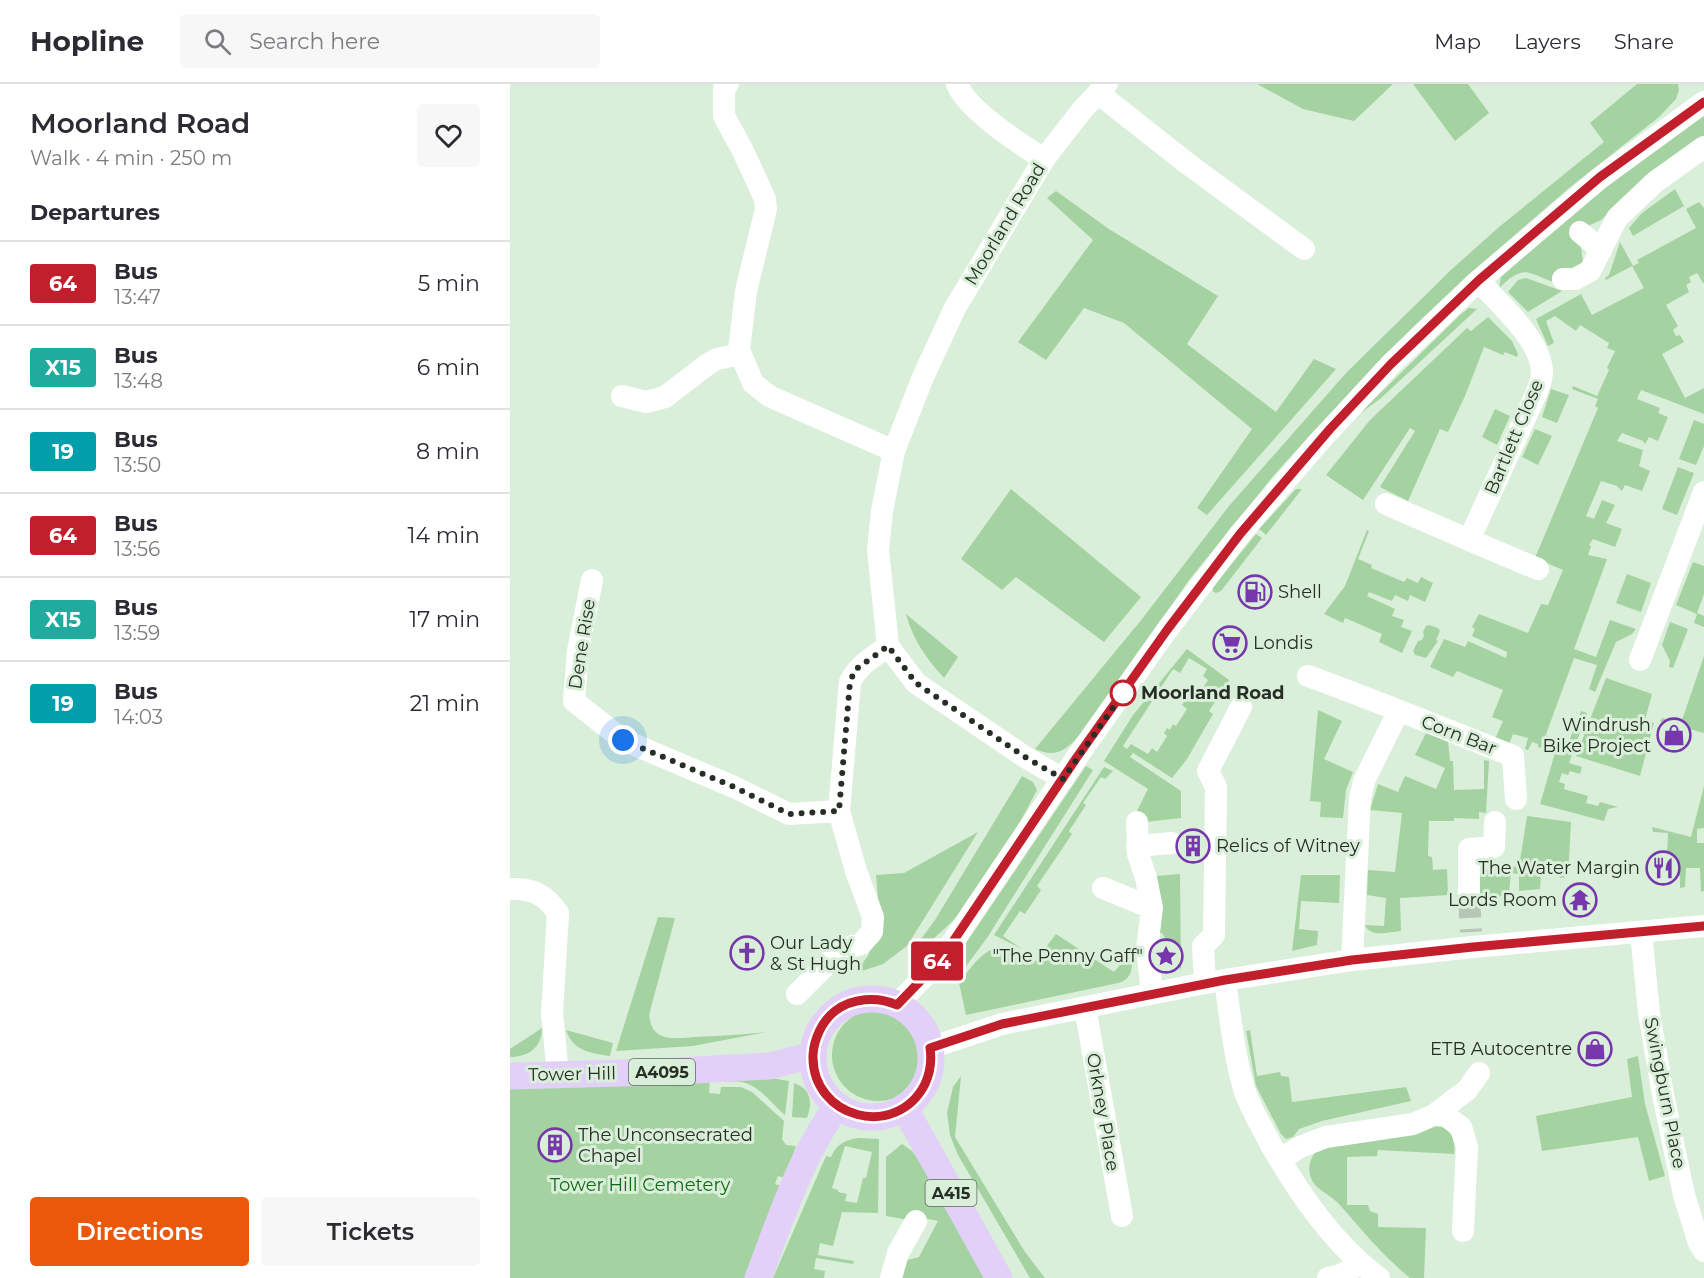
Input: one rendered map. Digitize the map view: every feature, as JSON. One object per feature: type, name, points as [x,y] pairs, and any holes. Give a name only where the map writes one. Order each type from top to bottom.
[{"type":"main road","points":[[870,999],[889,1001],[897,1005],[906,1009],[919,1022],[928,1038],[931,1056],[929,1075],[921,1092],[904,1107],[890,1115],[869,1117],[849,1113],[832,1102],[819,1086],[813,1066],[813,1055],[821,1027],[835,1011],[852,1002],[870,999]]},
{"type":"main road","name":"Tower Hill","points":[[510,1076],[769,1066],[813,1055]]},
{"type":"main road","points":[[758,1278],[806,1158],[837,1106]]},
{"type":"main road","name":"A415","points":[[904,1107],[999,1278]]},
{"type":"street","points":[[728,84],[724,89],[724,116],[765,199],[766,209],[746,291],[739,350],[753,383],[769,396],[894,451]]},
{"type":"street","points":[[957,84],[963,96],[1008,136],[1044,159]]},
{"type":"street","points":[[897,1005],[927,974],[952,943],[1167,630],[1248,524],[1368,388],[1479,280],[1600,177],[1704,100],[1693,84]]},
{"type":"street","name":"Moorland Road","points":[[888,646],[878,549],[882,512],[894,451],[923,377],[955,308],[1044,159],[1103,88],[1188,164],[1304,249]]},
{"type":"street","points":[[1563,279],[1575,279],[1585,275],[1594,265],[1617,218],[1655,182],[1704,147]]},
{"type":"street","points":[[1580,232],[1601,250]]},
{"type":"street","name":"Bartlett Close","points":[[1469,540],[1536,394],[1542,375],[1540,362],[1525,332],[1479,280]]},
{"type":"street","points":[[622,396],[646,402],[665,397],[708,364],[717,359],[741,354]]},
{"type":"street","points":[[1640,660],[1704,492]]},
{"type":"street","points":[[1386,504],[1538,569]]},
{"type":"street","name":"Dene Rise","points":[[592,580],[578,651],[574,701],[623,740],[734,787],[789,814],[839,811]]},
{"type":"street","points":[[797,994],[842,949],[861,944],[872,932],[873,916],[856,871],[839,811],[850,682],[855,670],[888,646],[916,683],[1025,757],[1063,779]]},
{"type":"street","name":"Corn Bar","points":[[1308,676],[1513,756],[1516,800]]},
{"type":"street","points":[[1241,706],[1208,771],[1216,787],[1214,935],[1203,946],[1215,981],[1244,1089],[1255,1115],[1280,1159],[1317,1214],[1359,1264],[1379,1278]]},
{"type":"street","name":"Corn Bar","points":[[1352,960],[1360,798],[1364,781],[1398,712]]},
{"type":"street","points":[[1137,822],[1137,846],[1152,908],[1147,950],[1152,993]]},
{"type":"street","points":[[1469,896],[1469,849],[1494,847],[1495,822]]},
{"type":"street","points":[[1137,846],[1172,843]]},
{"type":"street","points":[[510,889],[522,888],[539,892],[551,902],[558,913],[552,1012],[558,1075]]},
{"type":"street","points":[[1103,888],[1152,908]]},
{"type":"street","points":[[930,1048],[1002,1024],[1152,993],[1472,940],[1641,932],[1704,926]]},
{"type":"street","name":"Swingburn Place","points":[[1641,932],[1649,1013],[1663,1095],[1684,1195],[1699,1243],[1704,1251]]},
{"type":"street","name":"Orkney Place","points":[[1085,1007],[1122,1216]]},
{"type":"street","points":[[1280,1159],[1299,1147],[1326,1137],[1413,1124],[1434,1115],[1467,1090],[1479,1073]]},
{"type":"street","points":[[1434,1115],[1451,1118],[1461,1127],[1466,1140],[1463,1231]]},
{"type":"street","points":[[891,1278],[898,1253],[916,1221]]},
{"type":"street","points":[[1328,1278],[1341,1275],[1359,1264]]},
{"type":"green space","points":[[1257,84],[1393,84],[1354,121],[1303,109]]},
{"type":"green space","points":[[1413,84],[1468,84],[1489,113],[1455,141]]},
{"type":"green space","points":[[1637,84],[1678,84],[1679,90],[1676,99],[1659,117],[1569,188],[1465,278],[1411,329],[1274,475],[1189,580],[1084,731],[1068,747],[1057,752],[1043,752],[1035,749],[1142,619],[1229,506],[1346,373],[1452,269],[1499,227],[1604,142],[1590,123]]},
{"type":"green space","points":[[1704,116],[1704,137],[1624,198],[1601,220],[1588,226],[1581,247],[1583,262],[1556,283],[1526,272],[1515,275],[1499,288],[1501,277],[1592,197]]},
{"type":"green space","points":[[1675,189],[1684,206],[1633,236],[1629,228],[1642,213]]},
{"type":"green space","points":[[1056,191],[1109,229],[1218,296],[1187,344],[1276,412],[1314,359],[1336,369],[1207,515],[1197,508],[1252,429],[1124,323],[1084,308],[1046,360],[1018,342],[1093,240],[1047,198]]},
{"type":"green space","points":[[1699,202],[1704,208],[1704,283],[1697,273],[1689,277],[1691,282],[1686,285],[1689,292],[1666,305],[1678,326],[1673,330],[1676,336],[1680,335],[1684,342],[1662,354],[1685,398],[1704,388],[1704,414],[1641,390],[1637,399],[1660,408],[1658,413],[1668,417],[1658,441],[1649,437],[1645,444],[1643,441],[1622,433],[1617,441],[1643,450],[1639,466],[1650,471],[1642,491],[1625,485],[1622,491],[1617,486],[1601,481],[1586,516],[1594,519],[1602,500],[1615,505],[1606,523],[1622,529],[1615,547],[1593,539],[1589,545],[1591,546],[1588,555],[1607,559],[1574,649],[1596,657],[1610,620],[1636,629],[1632,634],[1616,642],[1595,692],[1589,689],[1597,665],[1574,658],[1541,748],[1532,742],[1528,750],[1525,749],[1528,738],[1513,734],[1509,744],[1495,739],[1503,721],[1492,717],[1503,690],[1457,671],[1453,677],[1430,667],[1444,639],[1465,647],[1468,641],[1506,658],[1507,652],[1472,636],[1475,629],[1472,627],[1479,614],[1528,633],[1541,604],[1548,605],[1563,570],[1535,558],[1598,408],[1595,406],[1598,399],[1572,389],[1573,386],[1597,396],[1615,351],[1607,348],[1609,343],[1580,325],[1576,331],[1555,316],[1546,321],[1554,343],[1548,346],[1536,319],[1581,294],[1592,315],[1644,288],[1632,266],[1606,280],[1620,242],[1633,266],[1639,263],[1637,260],[1696,228],[1686,209]]},
{"type":"green space","points":[[1526,278],[1562,291],[1528,312],[1508,292],[1518,280]]},
{"type":"green space","points":[[1469,308],[1477,309],[1380,399],[1359,414],[1460,315]]},
{"type":"green space","points":[[1488,317],[1512,341],[1518,354],[1517,357],[1505,352],[1503,355],[1484,347],[1448,432],[1440,429],[1408,501],[1380,487],[1415,431],[1410,428],[1363,500],[1326,475],[1370,420],[1467,328],[1471,331]]},
{"type":"green space","points":[[1551,389],[1569,395],[1557,423],[1542,417]]},
{"type":"green space","points":[[1495,409],[1510,416],[1497,445],[1482,437]]},
{"type":"green space","points":[[1694,420],[1704,424],[1704,446],[1696,465],[1679,459]]},
{"type":"green space","points":[[1535,429],[1552,436],[1538,465],[1522,457]]},
{"type":"green space","points":[[1678,467],[1694,473],[1677,515],[1662,509]]},
{"type":"green space","points":[[1011,489],[1141,597],[1104,642],[1016,577],[1002,590],[961,559]]},
{"type":"green space","points":[[1296,489],[1302,489],[1266,535],[1259,529]]},
{"type":"green space","points":[[1367,530],[1369,531],[1358,559],[1372,565],[1371,568],[1404,582],[1407,578],[1418,583],[1421,577],[1433,583],[1425,602],[1410,595],[1408,601],[1395,595],[1392,601],[1369,592],[1367,596],[1395,609],[1392,616],[1404,620],[1401,627],[1412,631],[1402,653],[1379,642],[1382,634],[1345,618],[1343,623],[1324,614],[1345,586]]},
{"type":"green space","points":[[1256,534],[1262,538],[1221,591],[1213,592],[1213,587]]},
{"type":"green space","points":[[1693,562],[1704,566],[1704,594],[1697,613],[1704,616],[1704,627],[1694,623],[1697,614],[1676,605]]},
{"type":"green space","points":[[1627,574],[1651,583],[1641,612],[1616,603]]},
{"type":"green space","points":[[906,614],[958,657],[944,678],[921,648]]},
{"type":"green space","points":[[1670,622],[1688,629],[1673,668],[1669,667],[1670,661],[1662,645]]},
{"type":"green space","points":[[1429,625],[1440,631],[1436,640],[1438,641],[1426,658],[1415,655],[1413,651],[1418,641],[1422,640],[1426,626]]},
{"type":"green space","points":[[1187,649],[1229,680],[1209,711],[1213,714],[1187,759],[1172,778],[1133,753],[1130,757],[1181,791],[1181,818],[1145,822],[1135,815],[1148,789],[1104,761],[1133,715]],"holes":[[[1189,658],[1207,669],[1203,676],[1208,680],[1198,696],[1194,693],[1182,705],[1187,709],[1176,726],[1173,724],[1170,730],[1167,728],[1164,733],[1167,736],[1157,752],[1152,748],[1148,754],[1131,744],[1127,749],[1123,746],[1173,669],[1180,673]]]},
{"type":"green space","points":[[1704,656],[1704,733],[1660,721],[1662,718],[1681,723]]},
{"type":"green space","points":[[1606,678],[1652,694],[1645,720],[1654,723],[1640,776],[1576,756]]},
{"type":"green space","points":[[1318,710],[1342,721],[1324,759],[1353,772],[1346,790],[1343,818],[1320,817],[1321,802],[1310,801]]},
{"type":"green space","points":[[1581,711],[1587,713],[1569,763],[1582,767],[1580,774],[1570,771],[1568,775],[1562,773],[1559,782],[1565,784],[1564,789],[1588,796],[1586,803],[1598,806],[1600,802],[1618,807],[1608,809],[1604,821],[1540,804],[1555,753],[1563,756]]},
{"type":"green space","points":[[1426,733],[1448,741],[1450,761],[1453,761],[1454,790],[1484,789],[1484,760],[1489,761],[1486,813],[1479,812],[1479,819],[1454,818],[1454,821],[1429,821],[1428,856],[1432,857],[1433,870],[1447,869],[1448,895],[1400,898],[1401,931],[1371,932],[1365,925],[1384,926],[1386,898],[1367,895],[1368,870],[1395,872],[1402,813],[1370,810],[1378,784],[1398,792],[1405,776],[1436,789],[1445,768],[1415,755]]},
{"type":"green space","points":[[1086,766],[1093,770],[987,938],[955,981],[939,983]]},
{"type":"green space","points":[[1104,767],[1113,771],[1105,779],[1101,777],[1083,803],[1086,805],[1069,831],[1072,834],[1037,886],[1041,890],[1025,914],[1020,911],[1003,936],[1022,949],[994,935]]},
{"type":"green space","points":[[1022,776],[1033,782],[1037,790],[1002,855],[972,900],[919,952],[918,943],[935,920]]},
{"type":"green space","points":[[1704,786],[1704,828],[1697,829],[1697,843],[1704,843],[1704,891],[1701,892],[1700,868],[1686,868],[1685,887],[1680,888],[1680,876],[1674,876],[1675,861],[1670,861],[1670,857],[1667,857],[1668,833],[1653,832],[1652,827],[1691,837]]},
{"type":"green space","points":[[1527,816],[1571,822],[1568,877],[1560,878],[1559,873],[1541,875],[1540,889],[1519,891],[1519,874],[1511,873],[1509,893],[1475,900],[1473,889],[1480,889],[1479,871],[1503,869],[1503,865],[1519,867]]},
{"type":"green space","points":[[978,832],[907,946],[883,964],[856,973],[869,954],[870,948],[881,935],[876,875],[904,873]]},
{"type":"green space","points":[[1180,874],[1181,971],[1178,960],[1162,933],[1156,932],[1156,876]]},
{"type":"green space","points":[[1301,875],[1340,875],[1339,903],[1301,901],[1299,929],[1318,931],[1317,945],[1292,951]]},
{"type":"green space","points":[[658,917],[675,918],[650,1011],[654,1030],[665,1037],[676,1038],[766,1032],[693,1046],[616,1051]]},
{"type":"green space","points":[[1056,934],[1114,972],[1125,959],[1132,961],[1130,975],[1118,983],[966,1015],[959,983],[983,955],[989,951],[1002,949],[1033,964]]},
{"type":"green space","points":[[878,1009],[895,1013],[910,1023],[920,1038],[924,1055],[920,1072],[910,1087],[895,1097],[878,1101],[861,1097],[846,1087],[836,1072],[832,1055],[836,1038],[846,1023],[861,1013]]},
{"type":"green space","points":[[542,1028],[540,1041],[533,1050],[517,1057],[510,1057],[510,1049]]},
{"type":"green space","points":[[566,1030],[613,1043],[610,1056],[583,1050],[573,1042]]},
{"type":"green space","points":[[1250,1030],[1257,1076],[1280,1072],[1281,1076],[1289,1077],[1292,1102],[1406,1087],[1411,1101],[1322,1121],[1299,1129],[1293,1137],[1286,1139],[1281,1134],[1256,1086],[1246,1031]]},
{"type":"green space","points":[[1638,1056],[1645,1104],[1665,1176],[1649,1181],[1638,1137],[1542,1151],[1536,1116],[1632,1097],[1627,1059]]},
{"type":"green space","points":[[961,1076],[955,1137],[1025,1252],[1045,1278],[1030,1278],[958,1155],[950,1135],[947,1113],[953,1087]]},
{"type":"green space","points":[[764,1077],[789,1081],[785,1115],[753,1087],[741,1082],[721,1082],[721,1079]]},
{"type":"green space","name":"Tower Hill Cemetery","points":[[710,1080],[709,1093],[720,1094],[721,1087],[741,1087],[752,1092],[784,1121],[782,1139],[786,1145],[796,1146],[785,1178],[778,1176],[775,1184],[781,1186],[748,1278],[510,1278],[510,1087]]},
{"type":"green space","points":[[794,1083],[804,1089],[809,1097],[810,1107],[807,1118],[792,1117]]},
{"type":"green space","points":[[1437,1124],[1452,1136],[1454,1154],[1378,1150],[1377,1156],[1347,1157],[1347,1205],[1368,1205],[1370,1211],[1378,1214],[1378,1227],[1426,1228],[1424,1278],[1410,1278],[1382,1252],[1335,1200],[1318,1188],[1312,1180],[1309,1166],[1313,1155],[1322,1147]]},
{"type":"green space","points":[[855,1139],[879,1139],[878,1213],[842,1212],[833,1246],[820,1243],[818,1255],[854,1261],[853,1264],[816,1258],[814,1269],[825,1271],[824,1278],[773,1278],[826,1156],[831,1157],[839,1146]],"holes":[[[845,1146],[872,1152],[857,1203],[845,1201],[847,1194],[832,1188]]]},
{"type":"green space","points":[[902,1144],[912,1151],[920,1162],[985,1278],[899,1278],[904,1261],[919,1257],[938,1221],[910,1215],[909,1220],[886,1216],[886,1157]]},
{"type":"tunnel","points":[[1469,896],[1471,932]]},
{"type":"bus line","name":"64","points":[[1704,102],[1600,177],[1533,234],[1476,283],[1368,388],[1248,524],[1167,630],[1077,757],[952,943],[927,974],[897,1005],[889,1001],[870,999],[852,1002],[835,1011],[821,1027],[814,1046],[813,1066],[819,1086],[837,1106],[849,1113],[869,1117],[890,1115],[908,1105],[921,1092],[929,1075],[930,1048],[1002,1024],[1205,983],[1352,960],[1704,926]]},
{"type":"place","name":"Shell","points":[[1255,592]]},
{"type":"place","name":"Londis","points":[[1230,643]]},
{"type":"place","name":"Moorland Road","points":[[1123,693]]},
{"type":"place","name":"Windrush Bike Project","points":[[1674,735]]},
{"type":"place","name":"Relics of Witney","points":[[1193,846]]},
{"type":"place","name":"The Water Margin","points":[[1663,868]]},
{"type":"place","name":"Lords Room","points":[[1580,900]]},
{"type":"place","name":"Our Lady & St Hugh","points":[[747,953]]},
{"type":"place","name":"\"The Penny Gaff\"","points":[[1166,956]]},
{"type":"place","name":"ETB Autocentre","points":[[1595,1049]]},
{"type":"place","name":"The Unconsecrated Chapel","points":[[555,1145]]},
{"type":"route","points":[[623,740],[734,787],[789,814],[839,811],[850,682],[855,670],[888,646],[916,683],[1025,757],[1063,779],[1129,685],[1123,693]]}]
